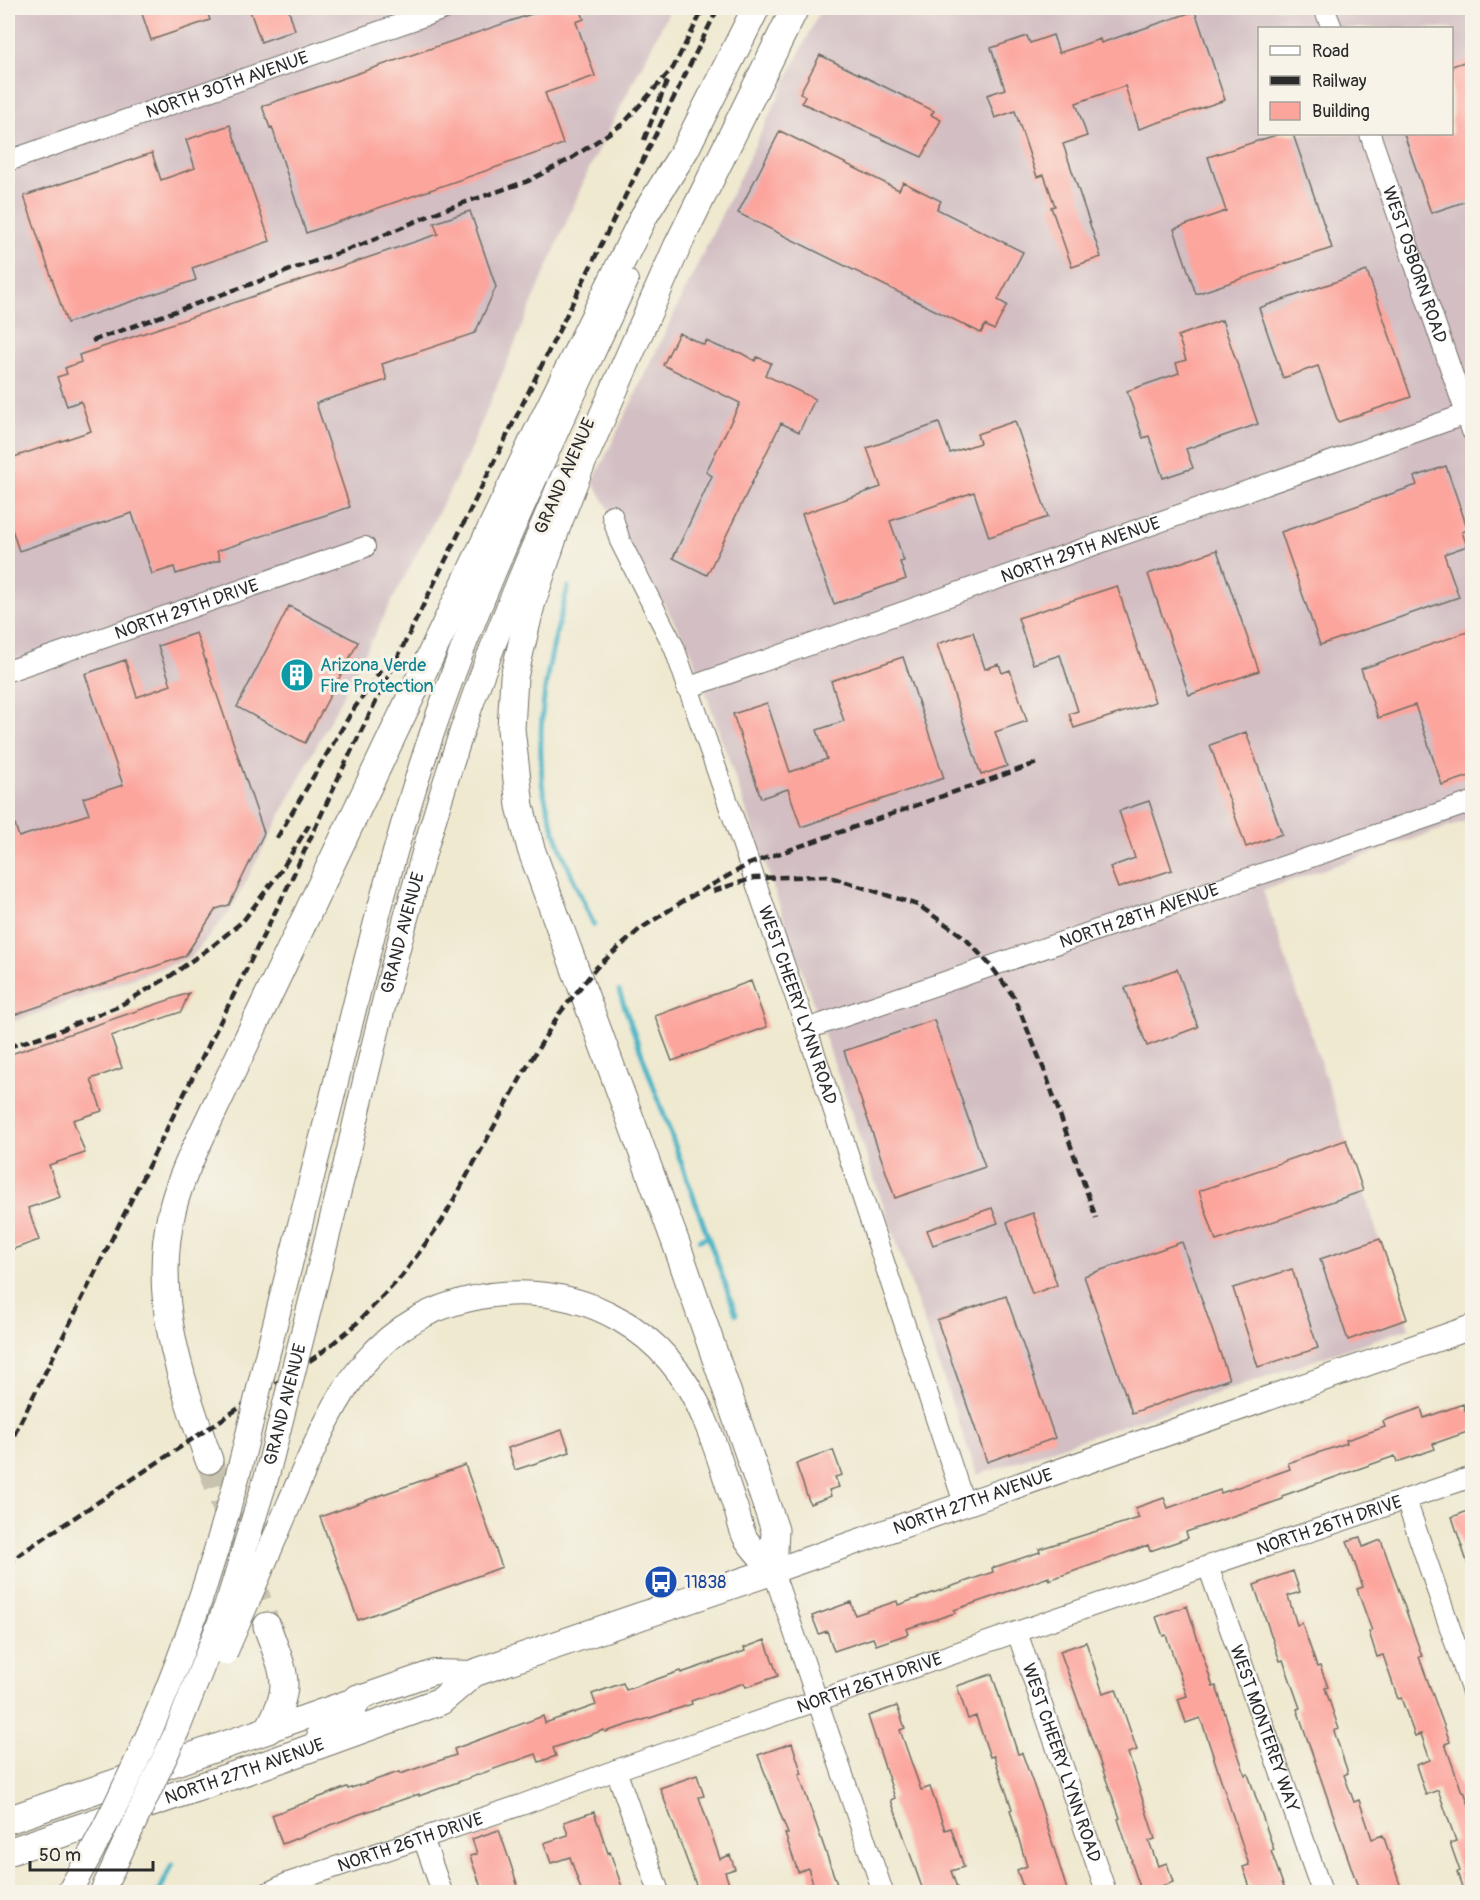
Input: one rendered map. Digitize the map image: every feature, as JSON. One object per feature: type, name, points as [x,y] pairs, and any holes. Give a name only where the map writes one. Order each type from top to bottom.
[{"type":"highway","name":"GRAND AVENUE","points":[[685,150],[756,8]]},
{"type":"highway","name":"GRAND AVENUE","points":[[676,247],[795,8]]},
{"type":"highway","points":[[209,1460],[179,1371],[168,1319],[165,1260],[167,1235],[178,1188],[531,445],[644,216],[685,150]]},
{"type":"highway","points":[[676,247],[578,472],[554,536],[531,605],[519,656],[512,702],[511,740],[520,806],[531,849],[673,1235],[775,1530],[773,1571]]},
{"type":"highway","name":"NORTH 27TH AVENUE","points":[[8,1852],[261,1767],[441,1701],[474,1673],[773,1571]]},
{"type":"highway","points":[[267,1626],[283,1673],[285,1686],[280,1709],[268,1731]]},
{"type":"highway","points":[[261,1767],[276,1752],[343,1720],[351,1714],[358,1698]]},
{"type":"highway","name":"NORTH 27TH AVENUE","points":[[8,1820],[268,1731]]},
{"type":"main road","name":"GRAND AVENUE","points":[[69,1893],[105,1825],[159,1710],[200,1600],[246,1444],[369,947],[404,819],[430,737],[470,628],[510,533],[685,150]]},
{"type":"main road","name":"GRAND AVENUE","points":[[103,1893],[177,1731],[230,1599],[267,1476],[346,1163],[384,1001],[426,844],[477,687],[569,462],[676,247]]},
{"type":"main road","points":[[103,1893],[152,1820],[315,1446],[344,1389],[367,1358],[393,1335],[449,1305],[475,1297],[530,1293],[575,1300],[616,1317],[659,1349],[694,1395],[705,1420],[746,1539],[773,1571]]},
{"type":"main road","name":"NORTH 27TH AVENUE","points":[[773,1571],[1473,1327]]},
{"type":"main road","name":"NORTH 27TH AVENUE","points":[[268,1731],[434,1672],[474,1673]]},
{"type":"street","name":"NORTH 30TH AVENUE","points":[[8,161],[447,8]]},
{"type":"street","points":[[1324,8],[1332,27]]},
{"type":"street","name":"WEST OSBORN ROAD","points":[[1370,135],[1471,419]]},
{"type":"street","name":"NORTH 29TH AVENUE","points":[[687,688],[1471,419]]},
{"type":"street","name":"WEST CHEERY LYNN ROAD","points":[[612,515],[620,541],[674,647],[807,1029],[964,1503]]},
{"type":"street","name":"NORTH 29TH DRIVE","points":[[8,670],[365,547]]},
{"type":"street","name":"NORTH 28TH AVENUE","points":[[807,1029],[1473,802]]},
{"type":"street","name":"NORTH 26TH DRIVE","points":[[269,1893],[288,1882],[423,1838],[1208,1566],[1473,1477]]},
{"type":"street","points":[[1406,1500],[1473,1692]]},
{"type":"street","name":"WEST MONTEREY WAY","points":[[1208,1566],[1322,1893]]},
{"type":"street","points":[[773,1571],[883,1893]]},
{"type":"street","name":"WEST CHEERY LYNN ROAD","points":[[1017,1632],[1106,1893]]},
{"type":"street","points":[[616,1770],[659,1893]]},
{"type":"street","points":[[423,1838],[442,1893]]},
{"type":"shaded area","points":[[8,8],[671,8],[589,169],[466,459],[230,912],[191,957],[8,1024]]},
{"type":"shaded area","points":[[821,8],[1472,8],[1472,819],[1263,890],[1409,1328],[977,1475],[691,651],[593,482]]},
{"type":"building","points":[[140,8],[206,8],[210,20],[151,40]]},
{"type":"building","points":[[249,8],[288,8],[295,30],[261,42]]},
{"type":"building","points":[[549,8],[580,8],[584,19],[576,22],[595,76],[545,93],[563,144],[306,233],[272,127],[270,128],[262,106]]},
{"type":"building","points":[[1195,11],[1225,100],[1139,129],[1125,86],[1076,103],[1087,136],[1063,144],[1101,257],[1072,267],[1051,207],[1055,206],[1044,175],[1037,177],[1015,111],[995,118],[987,95],[1005,89],[991,48],[1027,36],[1030,43],[1053,35],[1059,53],[1100,39],[1101,43]]},
{"type":"building","points":[[820,55],[934,111],[931,115],[941,120],[922,157],[802,103],[805,96],[800,93]]},
{"type":"building","points":[[1473,59],[1473,199],[1431,213],[1404,135],[1453,135],[1453,66]]},
{"type":"building","points":[[230,125],[270,241],[192,268],[196,280],[67,323],[24,196],[152,153],[161,180],[195,168],[186,140]]},
{"type":"building","points":[[780,131],[899,190],[903,182],[941,201],[937,209],[1023,252],[998,300],[1007,305],[994,330],[985,325],[981,333],[738,213]]},
{"type":"building","points":[[1276,135],[1293,135],[1332,248],[1196,294],[1174,229],[1226,211],[1208,157]]},
{"type":"building","points":[[470,211],[496,287],[475,333],[382,364],[387,380],[316,403],[350,507],[217,551],[220,560],[176,574],[174,567],[152,574],[132,513],[19,551],[8,517],[8,459],[91,431],[81,401],[67,406],[57,377],[67,374],[65,368],[81,362],[79,355],[438,234],[434,223]]},
{"type":"building","points":[[1367,271],[1411,397],[1338,422],[1318,366],[1283,378],[1259,308]]},
{"type":"building","points":[[1222,320],[1258,424],[1186,449],[1193,468],[1163,478],[1149,436],[1143,438],[1127,391],[1179,373],[1176,363],[1186,360],[1178,336]]},
{"type":"building","points":[[679,333],[704,345],[706,341],[741,353],[755,361],[757,357],[771,363],[765,375],[815,399],[799,432],[781,423],[707,575],[673,558],[712,476],[706,472],[740,403],[663,365]]},
{"type":"building","points":[[1015,421],[1048,517],[989,537],[974,492],[890,521],[904,561],[900,562],[906,579],[834,604],[802,514],[881,487],[867,448],[939,423],[950,453],[980,443],[977,434]]},
{"type":"building","points":[[1446,466],[1468,530],[1462,532],[1467,546],[1444,554],[1459,597],[1320,645],[1281,532],[1417,485],[1414,477]]},
{"type":"building","points":[[1217,550],[1259,671],[1189,695],[1148,574]]},
{"type":"building","points":[[1117,586],[1155,702],[1074,728],[1069,714],[1078,711],[1060,655],[1033,664],[1018,618]]},
{"type":"building","name":"Arizona Verde Fire Protection","points":[[289,606],[358,642],[305,743],[237,707]]},
{"type":"building","points":[[1473,630],[1473,775],[1442,785],[1415,705],[1378,718],[1361,669]]},
{"type":"building","points":[[973,632],[985,669],[999,664],[1002,673],[1010,670],[1027,721],[995,732],[1007,766],[981,775],[937,644]]},
{"type":"building","points":[[196,633],[264,833],[229,905],[216,909],[185,956],[8,1017],[8,810],[10,809],[19,837],[89,814],[83,798],[123,785],[85,674],[125,660],[137,697],[171,685],[158,646]]},
{"type":"building","points":[[903,657],[944,778],[801,827],[788,789],[761,798],[733,714],[767,703],[790,772],[827,759],[817,730],[844,721],[831,681]]},
{"type":"building","points":[[1246,732],[1282,834],[1246,847],[1210,745]]},
{"type":"building","points":[[1149,801],[1172,870],[1118,888],[1110,867],[1135,858],[1119,811]]},
{"type":"building","points":[[1177,969],[1198,1027],[1147,1046],[1125,988]]},
{"type":"building","points":[[751,981],[767,1027],[672,1061],[655,1016]]},
{"type":"building","points":[[189,993],[181,1012],[111,1036],[122,1068],[91,1079],[102,1111],[73,1120],[85,1153],[49,1165],[60,1197],[28,1208],[39,1240],[8,1251],[8,1055]]},
{"type":"building","points":[[934,1020],[985,1167],[895,1198],[844,1051]]},
{"type":"building","points":[[1346,1140],[1363,1191],[1216,1241],[1199,1191]]},
{"type":"building","points":[[992,1208],[998,1223],[933,1245],[927,1230]]},
{"type":"building","points":[[1033,1213],[1057,1285],[1032,1294],[1007,1222]]},
{"type":"building","points":[[1380,1239],[1407,1319],[1348,1340],[1320,1259]]},
{"type":"building","points":[[1182,1242],[1229,1379],[1132,1413],[1084,1276]]},
{"type":"building","points":[[1292,1269],[1318,1348],[1258,1367],[1233,1288]]},
{"type":"building","points":[[1006,1296],[1055,1438],[987,1462],[937,1320]]},
{"type":"building","points":[[1463,1404],[1465,1410],[1473,1408],[1473,1430],[1433,1444],[1435,1449],[1397,1462],[1395,1456],[1282,1496],[1283,1499],[1186,1532],[1188,1538],[1150,1551],[1148,1545],[954,1610],[955,1613],[906,1629],[908,1634],[876,1645],[873,1638],[834,1651],[827,1631],[819,1634],[812,1616],[851,1602],[855,1615],[897,1601],[898,1605],[993,1572],[992,1568],[1040,1552],[1039,1549],[1139,1518],[1135,1508],[1164,1498],[1168,1508],[1220,1490],[1221,1493],[1290,1469],[1288,1463],[1385,1427],[1383,1421],[1421,1408],[1424,1418]]},
{"type":"building","points":[[562,1430],[570,1452],[515,1470],[508,1448]]},
{"type":"building","points":[[833,1450],[842,1475],[835,1477],[839,1487],[829,1490],[831,1496],[810,1504],[796,1464]]},
{"type":"building","points":[[465,1465],[502,1567],[358,1620],[320,1517]]},
{"type":"building","points":[[1473,1509],[1473,1570],[1470,1571],[1452,1517]]},
{"type":"building","points":[[1360,1537],[1363,1547],[1381,1540],[1422,1656],[1419,1657],[1450,1742],[1445,1744],[1473,1816],[1473,1893],[1464,1893],[1457,1872],[1460,1871],[1450,1843],[1456,1841],[1438,1790],[1426,1795],[1416,1765],[1430,1760],[1421,1734],[1415,1736],[1401,1698],[1398,1699],[1383,1655],[1377,1657],[1369,1632],[1372,1631],[1357,1589],[1363,1587],[1347,1541]]},
{"type":"building","points":[[1293,1571],[1300,1592],[1288,1596],[1297,1625],[1302,1623],[1317,1667],[1320,1666],[1328,1687],[1325,1688],[1339,1729],[1334,1731],[1348,1773],[1344,1775],[1354,1802],[1359,1800],[1372,1839],[1383,1835],[1403,1893],[1360,1893],[1297,1709],[1300,1708],[1283,1660],[1280,1661],[1254,1585]]},
{"type":"building","points":[[1187,1606],[1213,1687],[1216,1686],[1245,1775],[1248,1774],[1286,1893],[1252,1893],[1243,1867],[1249,1865],[1200,1718],[1186,1723],[1178,1699],[1187,1696],[1166,1635],[1163,1636],[1156,1617]]},
{"type":"building","points":[[765,1640],[778,1676],[746,1687],[744,1683],[691,1701],[692,1704],[553,1748],[556,1756],[539,1762],[536,1754],[419,1796],[419,1794],[357,1815],[282,1844],[272,1815],[347,1787],[348,1789],[399,1772],[400,1774],[456,1755],[454,1749],[543,1716],[545,1723],[596,1705],[592,1694],[623,1683],[626,1690],[680,1671],[681,1673],[745,1651],[744,1648]]},
{"type":"building","points":[[1086,1642],[1103,1693],[1116,1689],[1137,1750],[1128,1753],[1155,1839],[1149,1841],[1158,1866],[1167,1863],[1173,1882],[1142,1893],[1118,1819],[1120,1818],[1060,1651]]},
{"type":"building","points":[[992,1674],[1018,1754],[1022,1753],[1039,1800],[1068,1893],[1025,1893],[1017,1870],[1027,1866],[1010,1810],[1012,1809],[994,1756],[990,1757],[976,1716],[968,1719],[957,1686]]},
{"type":"building","points":[[897,1706],[905,1728],[900,1730],[921,1790],[930,1787],[945,1830],[951,1828],[964,1867],[951,1871],[959,1893],[924,1893],[891,1800],[895,1798],[868,1716]]},
{"type":"building","points":[[792,1743],[802,1774],[799,1775],[840,1893],[816,1893],[808,1868],[798,1872],[785,1834],[788,1834],[758,1755]]},
{"type":"building","points":[[697,1775],[704,1796],[699,1797],[720,1859],[730,1855],[735,1869],[725,1872],[732,1893],[699,1893],[660,1788]]},
{"type":"building","points":[[594,1812],[624,1893],[582,1893],[570,1857],[551,1863],[544,1843],[568,1835],[564,1822]]},
{"type":"building","points":[[499,1830],[520,1893],[483,1893],[470,1856],[477,1854],[472,1839]]},
{"type":"waterway","points":[[568,587],[552,650],[542,713],[542,781],[558,842],[594,925]]},
{"type":"waterway","points":[[619,991],[736,1314]]},
{"type":"waterway","points":[[700,1240],[708,1236]]},
{"type":"waterway","points":[[159,1892],[172,1865]]},
{"type":"tunnel","points":[[209,1460],[267,1626]]},
{"type":"railway","points":[[92,341],[363,244],[440,211],[528,181],[572,158],[624,123],[673,68],[704,8]]},
{"type":"railway","points":[[8,1447],[291,880],[341,772],[718,8]]},
{"type":"railway","points":[[644,140],[668,79]]},
{"type":"railway","points":[[277,838],[353,710],[391,657]]},
{"type":"railway","points":[[8,1566],[20,1554],[317,1356],[353,1327],[402,1276],[442,1221],[524,1072],[559,1014],[597,967],[640,929],[685,900],[749,864],[1040,762]]},
{"type":"railway","points":[[8,1047],[56,1032],[119,1006],[169,977],[215,944],[243,921],[280,872],[309,825]]},
{"type":"railway","points":[[713,891],[754,878],[827,876],[918,905],[964,937],[991,966],[1014,997],[1045,1072],[1096,1218]]},
{"type":"place","name":"Arizona Verde Fire Protection","points":[[297,675]]},
{"type":"place","name":"11838","points":[[661,1582]]}]
